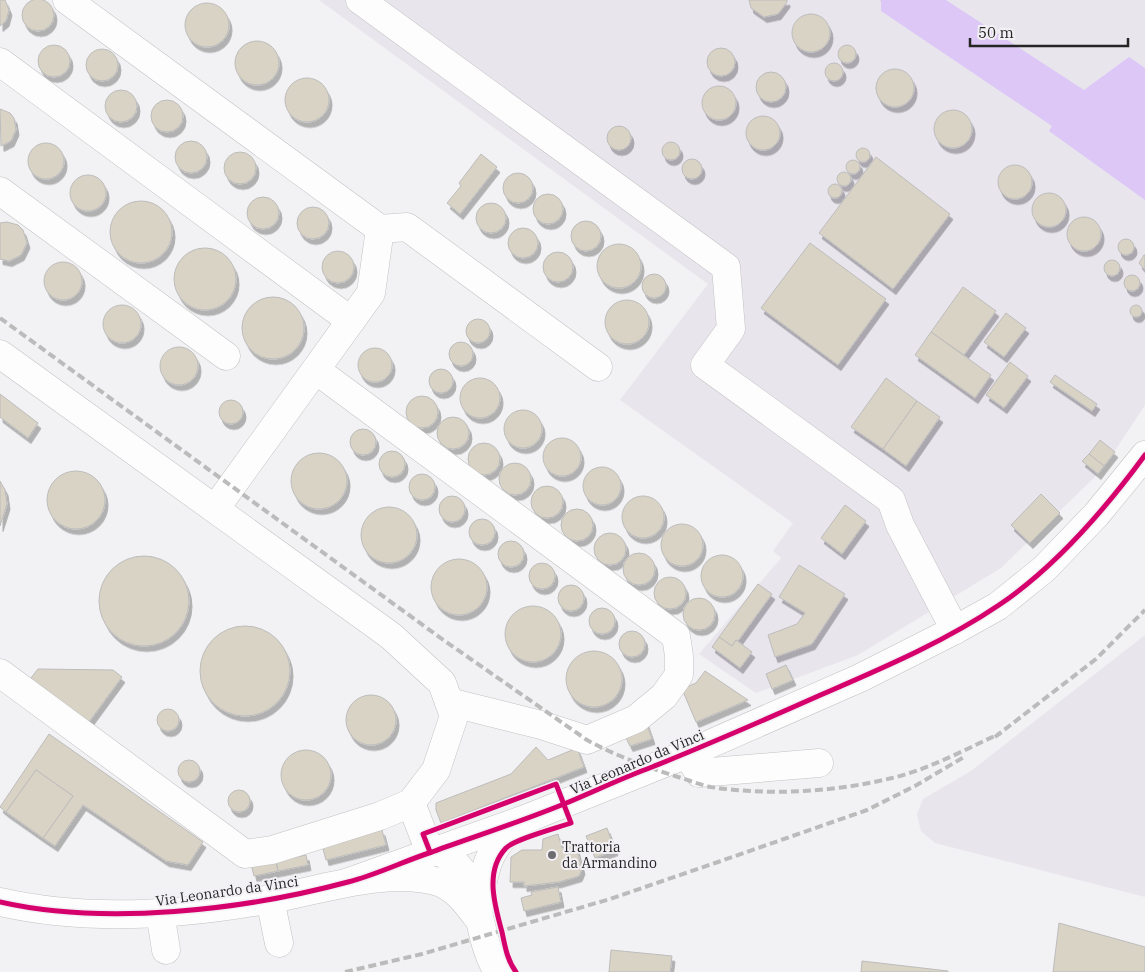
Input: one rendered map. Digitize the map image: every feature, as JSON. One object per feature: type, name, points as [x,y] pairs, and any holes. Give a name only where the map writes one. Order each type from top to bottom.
[{"type":"street","points":[[67,0],[380,229],[407,227],[598,367]]},
{"type":"street","points":[[360,0],[726,267],[731,329],[705,365],[891,500],[900,525],[955,630]]},
{"type":"street","points":[[0,62],[351,321]]},
{"type":"street","points":[[0,190],[226,356]]},
{"type":"street","points":[[215,509],[371,293],[380,229]]},
{"type":"street","points":[[0,354],[391,636],[442,683],[454,716],[436,770],[411,803],[380,816],[281,848],[245,854],[0,673]]},
{"type":"street","points":[[316,370],[676,636],[679,675],[664,696],[636,719],[587,740],[449,702]]},
{"type":"street","name":"Via Leonardo da Vinci","points":[[350,882],[528,818],[687,754],[860,678],[955,630],[998,606],[1044,569],[1096,516],[1145,455]]},
{"type":"street","points":[[687,754],[699,773],[819,763]]},
{"type":"street","points":[[411,803],[434,851],[463,873],[474,897],[477,917],[491,968]]},
{"type":"street","name":"Via Leonardo da Vinci","points":[[477,917],[483,874],[492,850],[509,831],[528,818]]},
{"type":"street","name":"Via Leonardo da Vinci","points":[[0,902],[67,912],[160,912],[270,899],[350,882],[409,877],[434,881],[453,890],[477,917]]},
{"type":"street","points":[[270,899],[279,943]]},
{"type":"street","points":[[160,912],[166,950]]},
{"type":"shaded area","points":[[319,0],[1145,0],[1145,405],[1102,470],[1001,568],[858,655],[756,693],[699,654],[781,558],[773,551],[793,523],[620,400],[708,284]]},
{"type":"shaded area","points":[[879,0],[946,0],[1084,90],[1129,57],[1145,68],[1145,200],[1049,131],[1052,126],[881,11],[881,1]]},
{"type":"shaded area","points":[[1145,635],[1145,897],[935,843],[921,831],[917,814],[923,799],[971,771]]},
{"type":"building","points":[[38,-1],[44,0],[49,4],[53,9],[53,21],[49,26],[44,30],[38,31],[32,30],[27,26],[23,21],[22,15],[23,9],[27,4],[32,0]]},
{"type":"building","points":[[0,0],[5,0],[9,10],[6,21],[0,26]]},
{"type":"building","points":[[749,0],[787,0],[787,2],[778,14],[764,17],[751,8]]},
{"type":"building","points":[[211,3],[223,9],[228,16],[228,34],[223,41],[216,46],[203,47],[191,41],[186,34],[185,21],[191,9],[198,4]]},
{"type":"building","points":[[811,14],[825,19],[830,33],[825,47],[811,52],[797,47],[792,33],[797,19]]},
{"type":"building","points":[[253,41],[261,41],[273,47],[279,63],[273,79],[261,85],[253,85],[241,79],[235,67],[235,59],[241,47]]},
{"type":"building","points":[[54,45],[60,46],[65,50],[69,55],[69,67],[65,72],[60,76],[54,77],[48,76],[43,72],[39,67],[38,61],[39,55],[43,50],[48,46]]},
{"type":"building","points":[[843,45],[851,45],[856,50],[854,61],[843,63],[838,58],[838,50]]},
{"type":"building","points":[[721,48],[731,52],[735,62],[731,72],[721,76],[711,72],[707,62],[711,52]]},
{"type":"building","points":[[102,49],[108,50],[113,54],[117,59],[117,71],[113,76],[108,80],[102,81],[96,80],[91,76],[87,71],[86,65],[87,59],[91,54],[96,50]]},
{"type":"building","points":[[830,63],[838,63],[843,68],[841,79],[830,81],[825,76],[825,68]]},
{"type":"building","points":[[895,69],[909,74],[914,88],[909,102],[895,107],[881,102],[876,88],[881,74]]},
{"type":"building","points":[[771,72],[777,73],[785,81],[785,93],[777,101],[771,102],[765,101],[757,93],[756,87],[757,81],[765,73]]},
{"type":"building","points":[[311,78],[323,84],[328,91],[328,109],[323,116],[316,121],[303,122],[291,116],[286,109],[285,96],[291,84],[298,79]]},
{"type":"building","points":[[719,86],[731,91],[736,103],[731,115],[719,120],[707,115],[702,103],[707,91]]},
{"type":"building","points":[[121,90],[127,91],[132,95],[136,100],[136,112],[132,117],[127,121],[121,122],[115,121],[110,117],[106,112],[105,106],[106,100],[110,95],[115,91]]},
{"type":"building","points":[[167,100],[173,101],[178,105],[182,110],[182,122],[178,127],[173,131],[167,132],[161,131],[156,127],[152,122],[151,116],[152,110],[156,105],[161,101]]},
{"type":"building","points":[[0,109],[10,113],[14,118],[16,130],[11,141],[1,146]]},
{"type":"building","points":[[953,110],[967,115],[972,129],[967,143],[953,148],[939,143],[934,129],[939,115]]},
{"type":"building","points":[[763,116],[775,121],[780,133],[775,145],[763,150],[751,145],[746,133],[751,121]]},
{"type":"building","points":[[619,126],[624,127],[630,133],[630,143],[624,149],[619,150],[614,149],[608,143],[607,138],[608,133],[614,127]]},
{"type":"building","points":[[191,141],[197,142],[202,146],[206,151],[206,163],[202,168],[197,172],[191,173],[185,172],[180,168],[176,163],[175,157],[176,151],[180,146],[185,142]]},
{"type":"building","points":[[667,142],[675,142],[680,147],[678,158],[667,160],[662,155],[662,147]]},
{"type":"building","points":[[46,143],[53,144],[59,148],[63,154],[63,168],[59,174],[53,178],[46,179],[39,178],[33,174],[29,168],[28,161],[29,154],[33,148],[39,144]]},
{"type":"building","points":[[863,148],[868,150],[870,155],[868,160],[863,162],[858,160],[856,155],[858,150]]},
{"type":"building","points":[[240,152],[246,153],[251,157],[255,162],[255,174],[251,179],[246,183],[240,184],[234,183],[229,179],[225,174],[224,168],[225,162],[229,157],[234,153]]},
{"type":"building","points":[[481,154],[497,167],[460,214],[447,203],[461,186],[459,183]]},
{"type":"building","points":[[876,157],[950,214],[893,289],[819,233]]},
{"type":"building","points":[[692,159],[699,162],[702,169],[699,176],[692,179],[685,176],[682,169],[685,162]]},
{"type":"building","points":[[853,160],[858,162],[860,167],[858,172],[853,174],[848,172],[846,167],[848,162]]},
{"type":"building","points":[[1015,165],[1022,166],[1027,170],[1031,175],[1031,189],[1027,194],[1022,198],[1015,199],[1008,198],[1003,194],[999,189],[998,182],[999,175],[1003,170],[1008,166]]},
{"type":"building","points":[[844,172],[849,174],[851,179],[849,184],[844,186],[839,184],[837,179],[839,174]]},
{"type":"building","points":[[518,173],[529,177],[533,188],[529,199],[518,203],[507,199],[503,188],[507,177]]},
{"type":"building","points":[[88,175],[95,176],[101,180],[105,186],[105,200],[101,206],[95,210],[88,211],[81,210],[75,206],[71,200],[70,193],[71,186],[75,180],[81,176]]},
{"type":"building","points":[[835,184],[840,186],[842,191],[840,196],[835,198],[830,196],[828,191],[830,186]]},
{"type":"building","points":[[1049,193],[1056,194],[1061,198],[1065,203],[1065,217],[1061,222],[1056,226],[1049,227],[1042,226],[1037,222],[1033,217],[1032,210],[1033,203],[1037,198],[1042,194]]},
{"type":"building","points":[[548,194],[559,198],[563,209],[559,220],[548,224],[537,220],[533,209],[537,198]]},
{"type":"building","points":[[263,197],[269,198],[274,202],[278,207],[278,219],[274,224],[269,228],[263,229],[257,228],[252,224],[248,219],[247,213],[248,207],[252,202],[257,198]]},
{"type":"building","points":[[135,201],[147,201],[163,210],[170,220],[172,232],[170,244],[163,254],[147,263],[135,263],[124,258],[115,249],[110,238],[110,226],[115,215],[124,206]]},
{"type":"building","points":[[491,203],[502,207],[506,218],[502,229],[491,233],[480,229],[476,218],[480,207]]},
{"type":"building","points":[[313,207],[319,208],[324,212],[328,217],[328,229],[324,234],[319,238],[313,239],[307,238],[302,234],[298,229],[297,223],[298,217],[302,212],[307,208]]},
{"type":"building","points":[[1084,217],[1091,218],[1096,222],[1100,227],[1100,241],[1096,246],[1091,250],[1084,251],[1077,250],[1072,246],[1068,241],[1067,234],[1068,227],[1072,222],[1077,218]]},
{"type":"building","points":[[586,221],[597,225],[601,236],[597,247],[586,251],[575,247],[571,236],[575,225]]},
{"type":"building","points":[[7,222],[18,225],[23,230],[27,243],[21,255],[9,261],[0,259],[0,223]]},
{"type":"building","points":[[523,228],[534,232],[538,243],[534,254],[523,258],[512,254],[508,243],[512,232]]},
{"type":"building","points":[[1126,239],[1132,241],[1134,247],[1132,253],[1126,255],[1120,253],[1118,247],[1120,241]]},
{"type":"building","points":[[810,243],[886,299],[838,365],[761,308]]},
{"type":"building","points":[[615,244],[623,244],[635,250],[641,266],[635,282],[623,288],[615,288],[603,282],[597,270],[597,262],[603,250]]},
{"type":"building","points":[[199,248],[211,248],[227,257],[234,267],[236,279],[234,291],[227,301],[211,310],[199,310],[188,305],[179,296],[174,285],[174,273],[179,262],[188,253]]},
{"type":"building","points":[[338,251],[344,252],[349,256],[353,261],[353,273],[349,278],[344,282],[338,283],[332,282],[327,278],[323,273],[322,267],[323,261],[327,256],[332,252]]},
{"type":"building","points":[[558,252],[569,256],[573,267],[569,278],[558,282],[547,278],[543,267],[547,256]]},
{"type":"building","points":[[1145,255],[1145,270],[1139,263]]},
{"type":"building","points":[[1112,260],[1118,262],[1120,268],[1118,274],[1112,276],[1106,274],[1104,268],[1106,262]]},
{"type":"building","points":[[63,262],[77,267],[82,281],[77,295],[63,300],[49,295],[44,281],[49,267]]},
{"type":"building","points":[[654,274],[663,277],[666,286],[663,295],[654,298],[645,295],[642,286],[645,277]]},
{"type":"building","points":[[1132,275],[1138,277],[1140,283],[1138,289],[1132,291],[1126,289],[1124,283],[1126,277]]},
{"type":"building","points":[[963,287],[996,311],[964,355],[931,332]]},
{"type":"building","points":[[267,297],[279,297],[295,306],[302,316],[304,328],[302,340],[295,350],[279,359],[267,359],[256,354],[247,345],[242,334],[242,322],[247,311],[256,302]]},
{"type":"building","points":[[623,300],[631,300],[643,306],[649,322],[643,338],[631,344],[623,344],[611,338],[605,326],[605,318],[611,306]]},
{"type":"building","points":[[122,305],[136,310],[141,324],[136,338],[122,343],[108,338],[103,324],[108,310]]},
{"type":"building","points":[[1134,305],[1138,305],[1142,311],[1138,317],[1134,317],[1130,313],[1130,309]]},
{"type":"building","points":[[1006,313],[1026,328],[1004,357],[984,342]]},
{"type":"building","points":[[478,319],[487,322],[490,331],[487,340],[478,343],[469,340],[466,331],[469,322]]},
{"type":"building","points":[[931,332],[991,375],[975,398],[915,355]]},
{"type":"building","points":[[461,342],[470,345],[473,354],[470,363],[461,366],[452,363],[449,354],[452,345]]},
{"type":"building","points":[[179,347],[193,352],[198,366],[193,380],[179,385],[165,380],[160,366],[165,352]]},
{"type":"building","points":[[375,348],[382,349],[387,353],[391,358],[391,372],[387,377],[382,381],[375,382],[368,381],[363,377],[359,372],[358,365],[359,358],[363,353],[368,349]]},
{"type":"building","points":[[1010,362],[1028,376],[1004,408],[986,395]]},
{"type":"building","points":[[441,369],[450,372],[453,381],[450,390],[441,393],[432,390],[429,381],[432,372]]},
{"type":"building","points":[[1055,375],[1097,404],[1092,411],[1050,382]]},
{"type":"building","points":[[476,378],[484,378],[491,381],[497,387],[500,398],[497,409],[491,415],[484,418],[476,418],[469,415],[463,409],[460,402],[460,394],[463,387],[469,381]]},
{"type":"building","points":[[886,378],[917,401],[883,449],[851,427]]},
{"type":"building","points":[[0,394],[38,423],[28,438],[0,417]]},
{"type":"building","points":[[422,396],[428,397],[433,401],[437,406],[437,418],[433,423],[428,427],[422,428],[416,427],[411,423],[407,418],[406,412],[407,406],[411,401],[416,397]]},
{"type":"building","points":[[231,400],[239,404],[243,412],[239,420],[231,424],[223,420],[219,412],[223,404]]},
{"type":"building","points":[[917,401],[940,417],[906,466],[883,449]]},
{"type":"building","points":[[523,410],[537,415],[542,429],[537,443],[523,448],[509,443],[504,429],[509,415]]},
{"type":"building","points":[[453,417],[459,418],[464,422],[468,427],[468,439],[464,444],[459,448],[453,449],[447,448],[442,444],[438,439],[437,433],[438,427],[442,422],[447,418]]},
{"type":"building","points":[[363,429],[372,433],[376,442],[372,451],[363,455],[354,451],[350,442],[354,433]]},
{"type":"building","points":[[562,438],[576,443],[581,457],[576,471],[562,476],[548,471],[543,457],[548,443]]},
{"type":"building","points":[[1100,440],[1115,452],[1104,466],[1089,454]]},
{"type":"building","points":[[484,443],[490,444],[495,448],[499,453],[499,465],[495,470],[490,474],[484,475],[478,474],[473,470],[469,465],[468,459],[469,453],[473,448],[478,444]]},
{"type":"building","points":[[392,451],[401,455],[405,464],[401,473],[392,477],[383,473],[379,464],[383,455]]},
{"type":"building","points":[[319,453],[330,455],[339,461],[345,470],[347,481],[345,492],[339,501],[330,507],[319,509],[308,507],[299,501],[293,492],[291,481],[293,470],[299,461],[308,455]]},
{"type":"building","points":[[1089,454],[1104,466],[1098,474],[1082,461]]},
{"type":"building","points":[[515,463],[521,464],[526,468],[530,473],[530,485],[526,490],[521,494],[515,495],[509,494],[504,490],[500,485],[499,479],[500,473],[504,468],[509,464]]},
{"type":"building","points":[[602,467],[616,472],[621,486],[616,500],[602,505],[588,500],[583,486],[588,472]]},
{"type":"building","points":[[76,471],[92,476],[100,484],[105,500],[100,516],[92,524],[76,529],[60,524],[52,516],[47,500],[52,484],[60,476]]},
{"type":"building","points":[[422,474],[431,478],[435,487],[431,496],[422,500],[413,496],[409,487],[413,478]]},
{"type":"building","points":[[0,481],[5,490],[7,504],[0,526]]},
{"type":"building","points":[[547,486],[553,487],[558,491],[562,496],[562,508],[558,513],[553,517],[547,518],[541,517],[536,513],[532,508],[531,502],[532,496],[536,491],[541,487]]},
{"type":"building","points":[[1041,494],[1060,513],[1030,543],[1011,525]]},
{"type":"building","points":[[452,496],[461,500],[465,509],[461,518],[452,522],[443,518],[439,509],[443,500]]},
{"type":"building","points":[[647,496],[655,499],[661,505],[664,517],[661,529],[655,535],[639,538],[631,535],[625,529],[622,513],[625,505],[631,499]]},
{"type":"building","points":[[845,505],[866,521],[842,554],[821,538]]},
{"type":"building","points":[[389,507],[400,509],[409,515],[415,524],[417,535],[415,546],[409,555],[400,561],[389,563],[378,561],[369,555],[363,546],[361,535],[363,524],[369,515],[378,509]]},
{"type":"building","points":[[577,509],[583,510],[588,514],[592,519],[592,531],[588,536],[583,540],[577,541],[571,540],[566,536],[562,531],[561,525],[562,519],[566,514],[571,510]]},
{"type":"building","points":[[482,519],[491,523],[495,532],[491,541],[482,545],[473,541],[469,532],[473,523]]},
{"type":"building","points":[[686,524],[694,527],[700,533],[703,545],[700,557],[694,563],[678,566],[670,563],[664,557],[661,541],[664,533],[670,527]]},
{"type":"building","points":[[610,533],[616,534],[621,538],[625,543],[625,555],[621,560],[616,564],[610,565],[604,564],[599,560],[595,555],[594,549],[595,543],[599,538],[604,534]]},
{"type":"building","points":[[511,541],[520,545],[524,554],[520,563],[511,567],[502,563],[498,554],[502,545]]},
{"type":"building","points":[[639,553],[645,554],[650,558],[654,563],[654,575],[650,580],[645,584],[639,585],[633,584],[628,580],[624,575],[623,569],[624,563],[628,558],[633,554]]},
{"type":"building","points":[[726,555],[734,558],[740,564],[743,576],[740,588],[734,594],[718,597],[710,594],[704,588],[701,572],[704,564],[710,558]]},
{"type":"building","points":[[135,556],[153,556],[169,563],[182,576],[189,592],[189,610],[182,626],[169,639],[153,646],[135,646],[119,639],[106,626],[99,610],[99,592],[106,576],[119,563]]},
{"type":"building","points":[[459,559],[470,561],[479,567],[485,576],[487,587],[485,598],[479,607],[470,613],[459,615],[448,613],[439,607],[433,598],[431,587],[433,576],[439,567],[448,561]]},
{"type":"building","points":[[542,563],[551,567],[555,576],[551,585],[542,589],[533,585],[529,576],[533,567]]},
{"type":"building","points":[[799,565],[845,594],[812,644],[775,657],[768,635],[797,624],[805,613],[779,597]]},
{"type":"building","points":[[670,577],[676,578],[681,582],[685,587],[685,599],[681,604],[676,608],[670,609],[664,608],[659,604],[655,599],[654,593],[655,587],[659,582],[664,578]]},
{"type":"building","points":[[758,584],[772,594],[738,641],[736,640],[732,646],[719,637]]},
{"type":"building","points":[[571,585],[580,589],[584,598],[580,607],[571,611],[562,607],[558,598],[562,589]]},
{"type":"building","points":[[699,598],[705,599],[710,603],[714,608],[714,620],[710,625],[705,629],[699,630],[693,629],[688,625],[684,620],[683,614],[684,608],[688,603],[693,599]]},
{"type":"building","points":[[533,606],[544,608],[553,614],[559,623],[561,634],[559,645],[553,654],[544,660],[533,662],[522,660],[513,654],[507,645],[505,634],[507,623],[513,614],[522,608]]},
{"type":"building","points":[[602,608],[611,612],[615,621],[611,630],[602,634],[593,630],[589,621],[593,612]]},
{"type":"building","points":[[236,626],[254,626],[270,633],[283,646],[290,662],[290,680],[283,696],[270,709],[254,716],[236,716],[220,709],[207,696],[200,680],[200,662],[207,646],[220,633]]},
{"type":"building","points":[[632,631],[641,635],[645,644],[641,653],[632,657],[623,653],[619,644],[623,635]]},
{"type":"building","points":[[719,637],[732,646],[736,640],[752,652],[740,668],[712,647]]},
{"type":"building","points":[[594,651],[605,653],[614,659],[620,668],[622,679],[620,690],[614,699],[605,705],[594,707],[583,705],[574,699],[568,690],[566,679],[568,668],[574,659],[583,653]]},
{"type":"building","points":[[786,665],[793,680],[772,689],[766,674]]},
{"type":"building","points":[[38,669],[113,670],[122,677],[86,726],[27,683]]},
{"type":"building","points":[[705,671],[748,700],[696,722],[682,689],[696,683]]},
{"type":"building","points":[[376,695],[389,702],[395,710],[395,730],[389,738],[381,744],[366,745],[353,738],[347,730],[346,715],[353,702],[361,696]]},
{"type":"building","points":[[168,709],[176,712],[179,720],[176,728],[168,731],[160,728],[157,720],[160,712]]},
{"type":"building","points":[[645,719],[652,739],[630,746],[625,736]]},
{"type":"building","points":[[49,734],[203,842],[188,865],[166,861],[83,805],[55,846],[43,838],[73,796],[36,770],[6,812],[0,807]]},
{"type":"building","points":[[536,747],[548,760],[577,748],[584,767],[441,823],[436,810],[436,803],[511,774]]},
{"type":"building","points":[[301,750],[311,750],[324,757],[331,770],[331,780],[324,793],[311,800],[301,800],[292,796],[285,789],[281,780],[281,770],[285,761],[292,754]]},
{"type":"building","points":[[189,760],[197,763],[200,771],[197,779],[189,782],[181,779],[178,771],[181,763]]},
{"type":"building","points":[[36,770],[73,796],[43,838],[6,812]]},
{"type":"building","points":[[239,790],[247,793],[250,801],[247,809],[239,812],[231,809],[228,801],[231,793]]},
{"type":"building","points":[[607,828],[615,850],[595,858],[586,836]]},
{"type":"building","points":[[382,830],[386,845],[326,860],[322,845]]},
{"type":"building","points":[[558,834],[562,848],[575,843],[582,869],[579,876],[559,882],[524,886],[524,882],[510,882],[511,857],[522,850],[542,850],[543,839]]},
{"type":"building","points":[[306,855],[308,865],[278,871],[276,861]]},
{"type":"building","points":[[275,858],[278,871],[254,876],[251,864]]},
{"type":"building","points":[[558,887],[561,902],[524,911],[521,898],[532,895],[531,892]]},
{"type":"building","points":[[1059,923],[1145,947],[1145,972],[1053,972]]},
{"type":"building","points":[[611,950],[672,956],[670,972],[609,972]]},
{"type":"building","points":[[862,961],[948,971],[948,972],[861,972]]},
{"type":"railway","points":[[0,318],[442,639],[587,740],[620,756],[711,787],[733,790],[802,791],[848,787],[906,774],[948,758],[1001,733]]},
{"type":"railway","points":[[995,737],[1096,659],[1145,610]]},
{"type":"railway","points":[[345,972],[422,954],[610,899],[718,862],[867,810],[915,786],[964,757]]},
{"type":"cycle path","points":[[0,902],[41,909],[84,913],[129,914],[174,912],[265,900],[358,879],[548,811],[863,677],[933,644],[978,619],[1019,590],[1059,555],[1096,516],[1145,455]]},
{"type":"cycle path","points":[[430,852],[423,834],[556,784],[571,823],[527,837],[511,845],[499,857],[495,867],[493,878],[494,900],[510,963],[516,972]]},
{"type":"place","name":"Trattoria da Armandino","points":[[552,855]]}]
